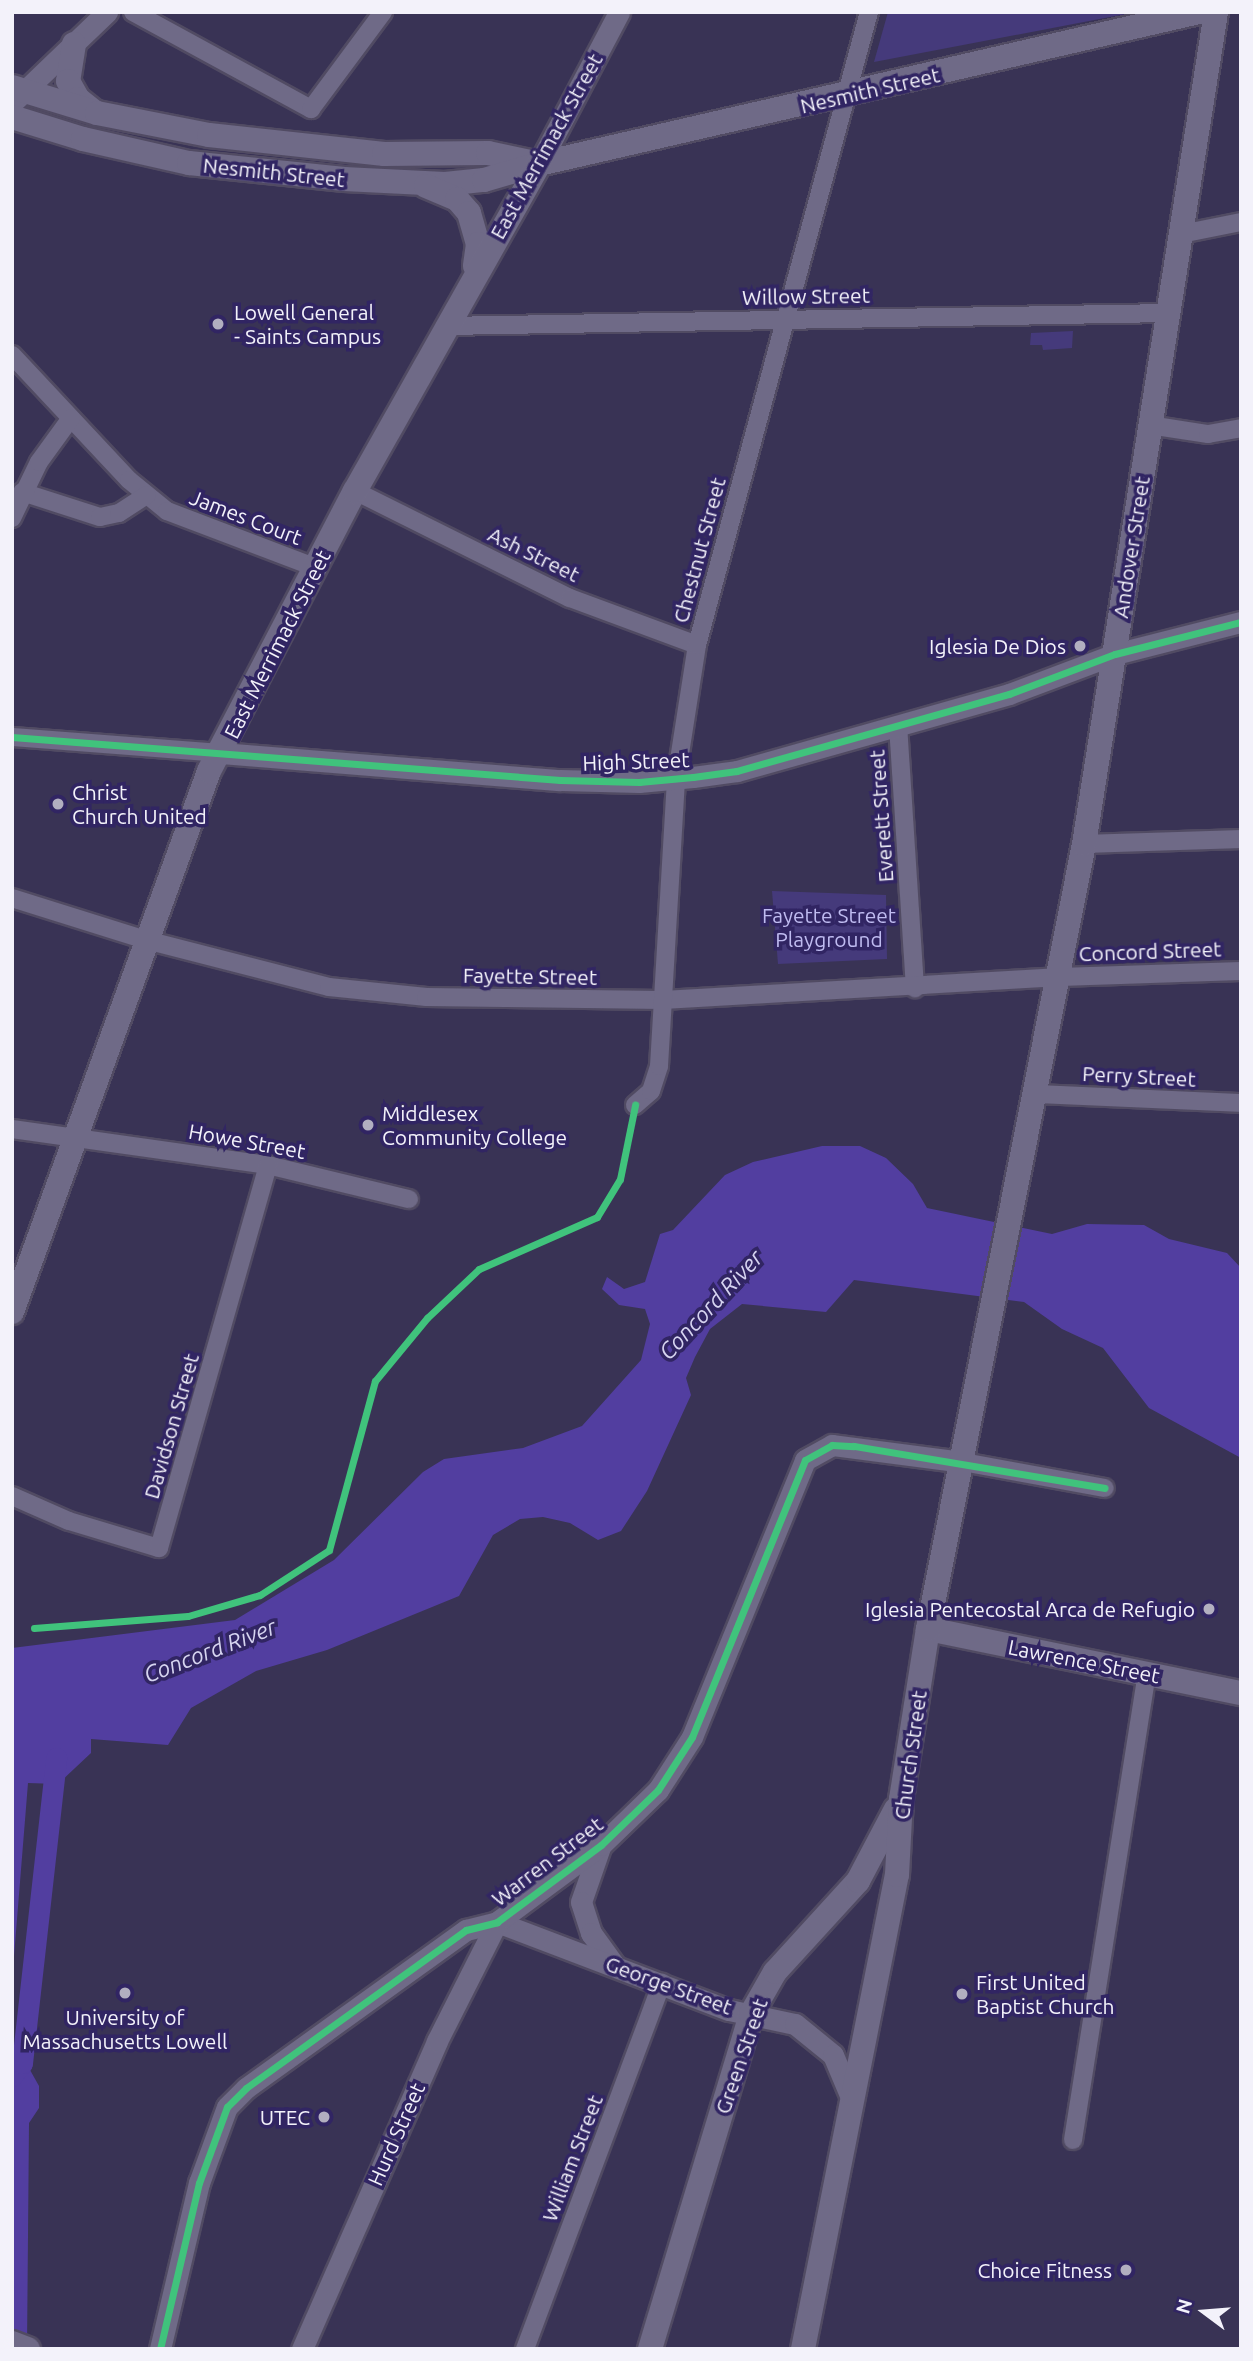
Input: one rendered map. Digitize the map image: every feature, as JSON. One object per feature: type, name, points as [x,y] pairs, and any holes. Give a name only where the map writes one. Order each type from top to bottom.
[{"type":"main road","name":"Nesmith Street","points":[[12,117],[83,139],[189,163],[293,176],[417,183],[484,180],[539,164],[846,96],[1199,12]]},
{"type":"main road","name":"Andover Street","points":[[1021,1162],[1060,977],[1084,844],[1216,12]]},
{"type":"main road","points":[[74,44],[67,65],[71,91],[95,113]]},
{"type":"main road","name":"Nesmith Street","points":[[16,94],[95,113],[295,146],[384,154],[488,153],[539,164]]},
{"type":"main road","name":"East Merrimack Street","points":[[12,1311],[194,804],[355,491],[445,326],[539,164]]},
{"type":"main road","points":[[417,183],[451,196],[469,213],[478,244],[467,287]]},
{"type":"main road","name":"Church Street","points":[[803,2349],[850,2095],[897,1875],[901,1799],[928,1629],[1021,1162]]},
{"type":"main road","name":"Lawrence Street","points":[[928,1629],[1241,1693]]},
{"type":"main road","name":"Green Street","points":[[650,2349],[751,2014],[775,1972],[858,1881],[901,1799]]},
{"type":"main road","points":[[12,2343],[28,2349]]},
{"type":"street","points":[[16,94],[107,12]]},
{"type":"street","points":[[133,12],[311,109],[383,12]]},
{"type":"street","name":"East Merrimack Street","points":[[539,164],[619,12]]},
{"type":"street","name":"Chestnut Street","points":[[635,1105],[651,1091],[659,1066],[676,779],[697,645],[869,12]]},
{"type":"street","points":[[1181,234],[1241,222]]},
{"type":"street","name":"Willow Street","points":[[445,326],[1167,313]]},
{"type":"street","name":"James Court","points":[[12,355],[147,495],[189,523],[317,568]]},
{"type":"street","points":[[12,518],[22,492],[71,418]]},
{"type":"street","points":[[1149,425],[1198,433],[1241,428]]},
{"type":"street","name":"Ash Street","points":[[355,491],[570,598],[697,645]]},
{"type":"street","points":[[22,492],[100,517],[119,513],[147,495]]},
{"type":"street","name":"High Street","points":[[12,737],[571,780],[676,779],[737,771],[1009,694],[1115,654],[1241,622]]},
{"type":"street","name":"Everett Street","points":[[898,725],[915,988]]},
{"type":"street","points":[[1084,844],[1241,839]]},
{"type":"street","name":"Fayette Street","points":[[12,898],[146,940],[373,993],[481,1000],[663,1000],[915,988],[1060,977]]},
{"type":"street","name":"Concord Street","points":[[1060,977],[1241,971]]},
{"type":"street","name":"Perry Street","points":[[1035,1094],[1241,1104]]},
{"type":"street","name":"Howe Street","points":[[12,1129],[268,1165],[409,1199]]},
{"type":"street","name":"Davidson Street","points":[[12,1496],[69,1521],[159,1548],[268,1165]]},
{"type":"street","name":"Warren Street","points":[[160,2349],[198,2183],[227,2107],[246,2088],[466,1930],[497,1922],[601,1845],[658,1790],[692,1737],[805,1461],[832,1445],[962,1462]]},
{"type":"street","points":[[962,1462],[1105,1488]]},
{"type":"street","points":[[1073,2140],[1147,1674]]},
{"type":"street","points":[[601,1845],[581,1902],[591,1933],[614,1965]]},
{"type":"street","name":"George Street","points":[[497,1922],[751,2014],[795,2024],[811,2033],[833,2055],[850,2095]]},
{"type":"street","name":"Hurd Street","points":[[302,2349],[437,2041],[497,1922]]},
{"type":"street","name":"William Street","points":[[525,2349],[662,1983]]},
{"type":"green space","points":[[888,12],[1136,12],[874,62]]},
{"type":"green space","points":[[1073,331],[1072,348],[1043,350],[1042,345],[1030,345],[1031,333]]},
{"type":"green space","name":"Fayette Street Playground","points":[[772,891],[886,895],[887,959],[778,964]]},
{"type":"water","name":"Concord River","points":[[822,1146],[860,1146],[886,1158],[913,1184],[927,1208],[1052,1234],[1087,1224],[1144,1225],[1169,1239],[1227,1253],[1241,1268],[1241,1458],[1149,1408],[1103,1348],[1062,1329],[1024,1302],[854,1280],[826,1312],[742,1304],[710,1329],[695,1357],[686,1378],[691,1395],[647,1491],[621,1531],[598,1540],[570,1523],[543,1517],[520,1519],[493,1535],[459,1596],[327,1650],[256,1671],[191,1708],[168,1745],[91,1739],[91,1753],[58,1784],[28,1783],[12,1981],[12,1648],[235,1620],[334,1560],[423,1472],[444,1459],[523,1448],[582,1426],[641,1360],[650,1324],[645,1309],[619,1305],[602,1289],[607,1277],[624,1289],[645,1282],[660,1234],[673,1230],[725,1175],[753,1162]]},
{"type":"water","points":[[12,2055],[32,2056],[30,2070],[39,2086],[39,2108],[29,2123],[27,2349],[12,2349]]},
{"type":"waterway","points":[[12,2076],[22,2063],[56,1758]]},
{"type":"cycle path","points":[[12,737],[560,780],[639,782],[693,777],[737,771],[1009,694],[1115,654],[1241,622]]},
{"type":"cycle path","points":[[34,1628],[188,1616],[260,1595],[329,1550],[375,1381],[427,1318],[479,1269],[597,1217],[620,1179],[635,1105]]},
{"type":"cycle path","points":[[160,2349],[199,2183],[227,2107],[246,2088],[466,1930],[497,1922],[601,1845],[658,1790],[692,1737],[805,1460],[832,1445],[854,1446],[1105,1488]]},
{"type":"place","name":"Lowell General - Saints Campus","points":[[218,324]]},
{"type":"place","name":"Iglesia De Dios","points":[[1080,646]]},
{"type":"place","name":"Christ Church United","points":[[58,804]]},
{"type":"place","name":"Middlesex Community College","points":[[368,1125]]},
{"type":"place","name":"Iglesia Pentecostal Arca de Refugio","points":[[1209,1609]]},
{"type":"place","name":"University of Massachusetts Lowell","points":[[125,1993]]},
{"type":"place","name":"First United Baptist Church","points":[[962,1994]]},
{"type":"place","name":"UTEC","points":[[324,2117]]},
{"type":"place","name":"Choice Fitness","points":[[1126,2270]]}]
